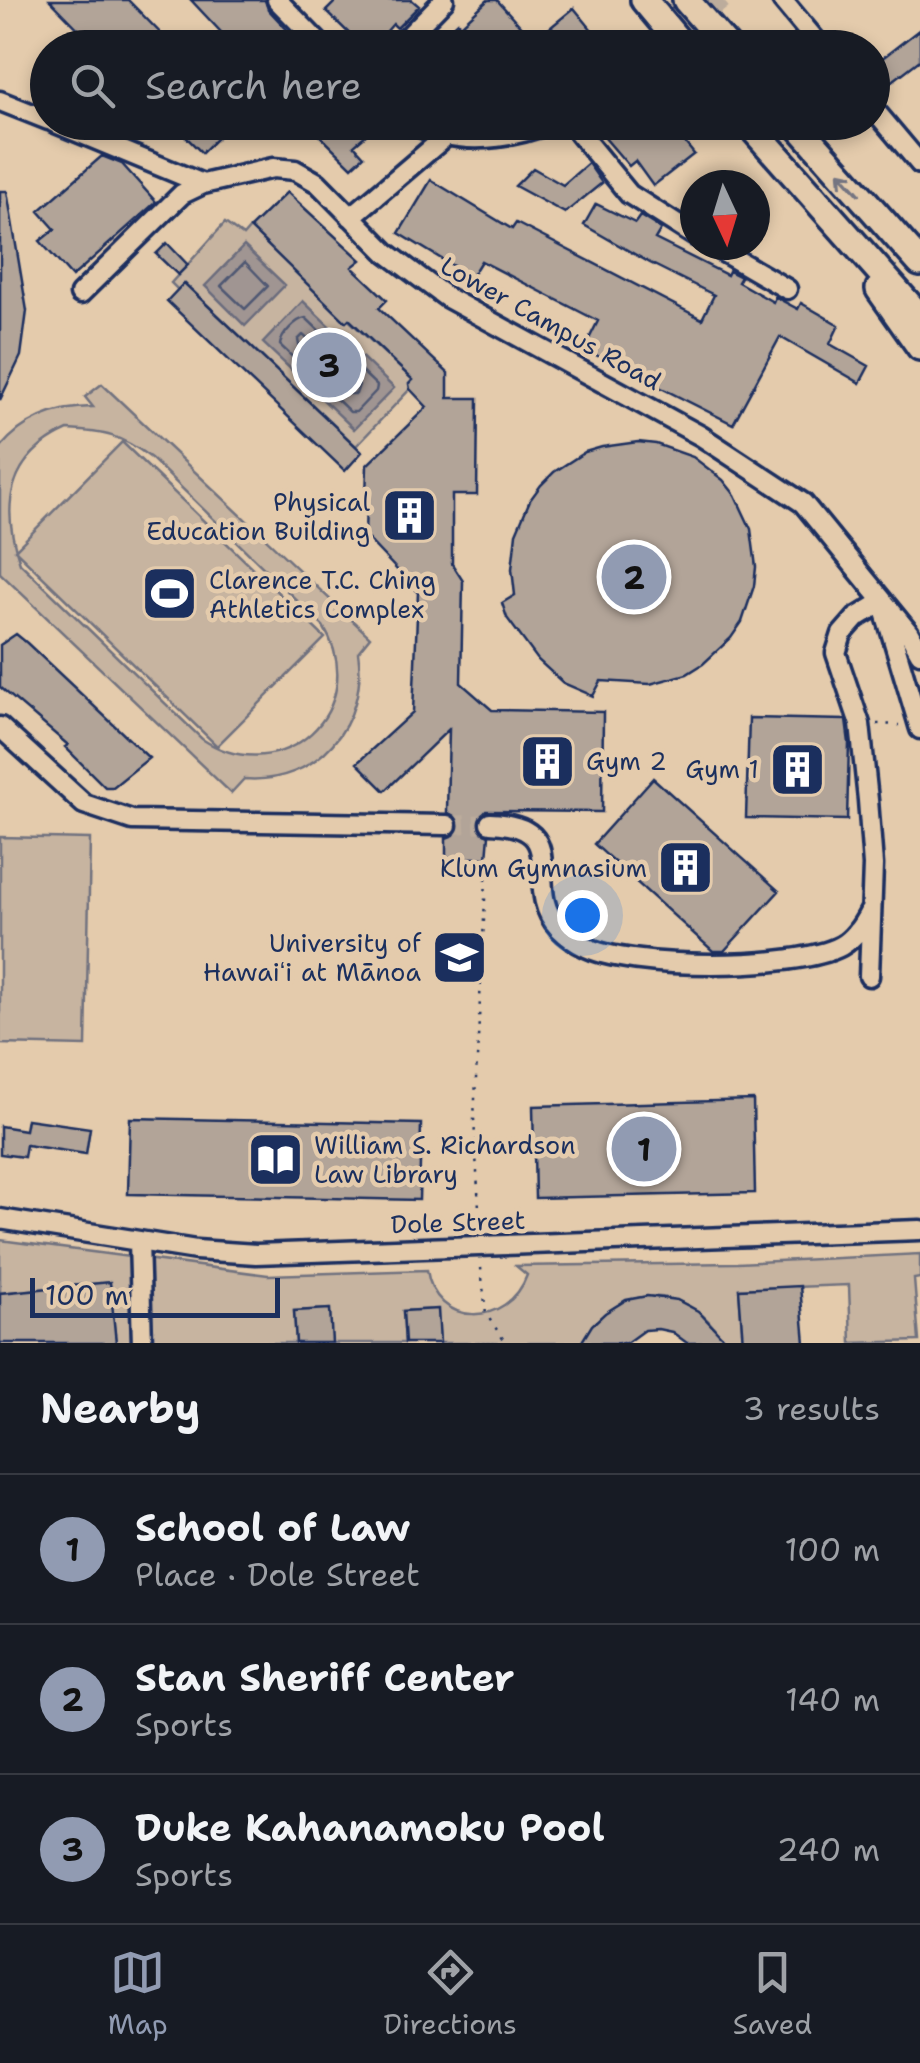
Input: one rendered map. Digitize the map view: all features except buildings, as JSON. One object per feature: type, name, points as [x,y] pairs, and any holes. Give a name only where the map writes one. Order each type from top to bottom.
[{"type":"highway","points":[[644,0],[669,30]]},
{"type":"highway","points":[[686,0],[712,30]]},
{"type":"highway","points":[[763,140],[920,317]]},
{"type":"highway","points":[[811,140],[920,264]]},
{"type":"highway","points":[[838,226],[903,328],[920,347]]},
{"type":"street","points":[[277,0],[306,30]]},
{"type":"street","points":[[415,30],[444,0]]},
{"type":"street","points":[[782,0],[807,30]]},
{"type":"street","points":[[0,101],[30,113]]},
{"type":"street","points":[[890,129],[920,164]]},
{"type":"street","points":[[96,140],[203,184]]},
{"type":"street","points":[[351,217],[442,140]]},
{"type":"street","points":[[585,140],[629,194],[680,226]]},
{"type":"street","name":"Lower Campus Road","points":[[203,184],[273,168],[295,170],[318,183],[387,253],[446,298],[701,436],[802,503],[915,638],[920,653]]},
{"type":"street","points":[[80,294],[182,194],[203,184]]},
{"type":"street","points":[[737,260],[787,289]]},
{"type":"street","points":[[869,976],[874,866],[860,724],[836,654],[842,634],[856,618],[882,602],[920,727]]},
{"type":"street","points":[[898,654],[920,679]]},
{"type":"street","points":[[0,727],[84,804],[132,820],[447,825]]},
{"type":"street","points":[[490,823],[514,824],[529,831],[540,843],[544,896],[550,917],[560,930],[586,948],[615,955],[711,965],[816,956],[844,945],[860,930],[872,906]]},
{"type":"street","name":"Dole Street","points":[[0,1220],[196,1250],[256,1254],[920,1230]]},
{"type":"street","points":[[139,1241],[142,1343]]},
{"type":"path","points":[[860,724],[920,727]]},
{"type":"path","points":[[480,1226],[474,1119],[487,859]]},
{"type":"path","points":[[481,1268],[486,1314],[506,1343]]},
{"type":"shaded area","points":[[225,223],[243,236],[250,228],[413,380],[410,389],[356,446],[193,291],[186,298],[171,283]]},
{"type":"shaded area","points":[[102,384],[370,637],[358,652],[355,703],[346,725],[315,760],[294,772],[244,779],[231,793],[0,573],[0,448],[30,422],[66,409],[93,407],[85,397]],"holes":[[[68,430],[121,440],[151,458],[323,626],[335,657],[336,686],[328,712],[311,733],[289,748],[262,755],[232,753],[202,739],[20,563],[11,521],[14,484],[33,454]]]},
{"type":"shaded area","name":"Clarence T.C. Ching Athletics Complex","points":[[122,442],[325,638],[217,746],[15,550]]},
{"type":"shaded area","points":[[0,837],[90,839],[86,1046],[0,1044]]},
{"type":"shaded area","points":[[0,1240],[268,1275],[427,1270],[443,1303],[473,1314],[504,1305],[518,1292],[527,1275],[516,1266],[737,1263],[920,1254],[920,1278],[914,1279],[919,1341],[851,1343],[849,1285],[739,1289],[743,1343],[723,1343],[702,1315],[673,1299],[657,1297],[623,1303],[608,1312],[582,1343],[440,1343],[437,1309],[403,1311],[405,1343],[331,1343],[329,1309],[294,1311],[296,1343],[116,1343],[109,1282],[0,1293]]},
{"type":"water","points":[[244,246],[285,285],[245,326],[205,286]]},
{"type":"water","points":[[303,301],[394,388],[354,429],[263,343]]},
{"type":"tunnel","points":[[686,30],[723,0]]},
{"type":"tunnel","points":[[447,825],[490,823]]},
{"type":"place","name":"Duke Kahanamoku Pool","points":[[329,365]]},
{"type":"place","name":"Physical Education Building","points":[[409,516]]},
{"type":"place","name":"Stan Sheriff Center","points":[[634,577]]},
{"type":"place","name":"Clarence T.C. Ching Athletics Complex","points":[[170,594]]},
{"type":"place","name":"Gym 2","points":[[547,761]]},
{"type":"place","name":"Gym 1","points":[[798,769]]},
{"type":"place","name":"Klum Gymnasium","points":[[686,868]]},
{"type":"place","name":"University of Hawaiʻi at Mānoa","points":[[460,957]]},
{"type":"place","name":"School of Law","points":[[644,1149]]},
{"type":"place","name":"William S. Richardson Law Library","points":[[275,1159]]}]
